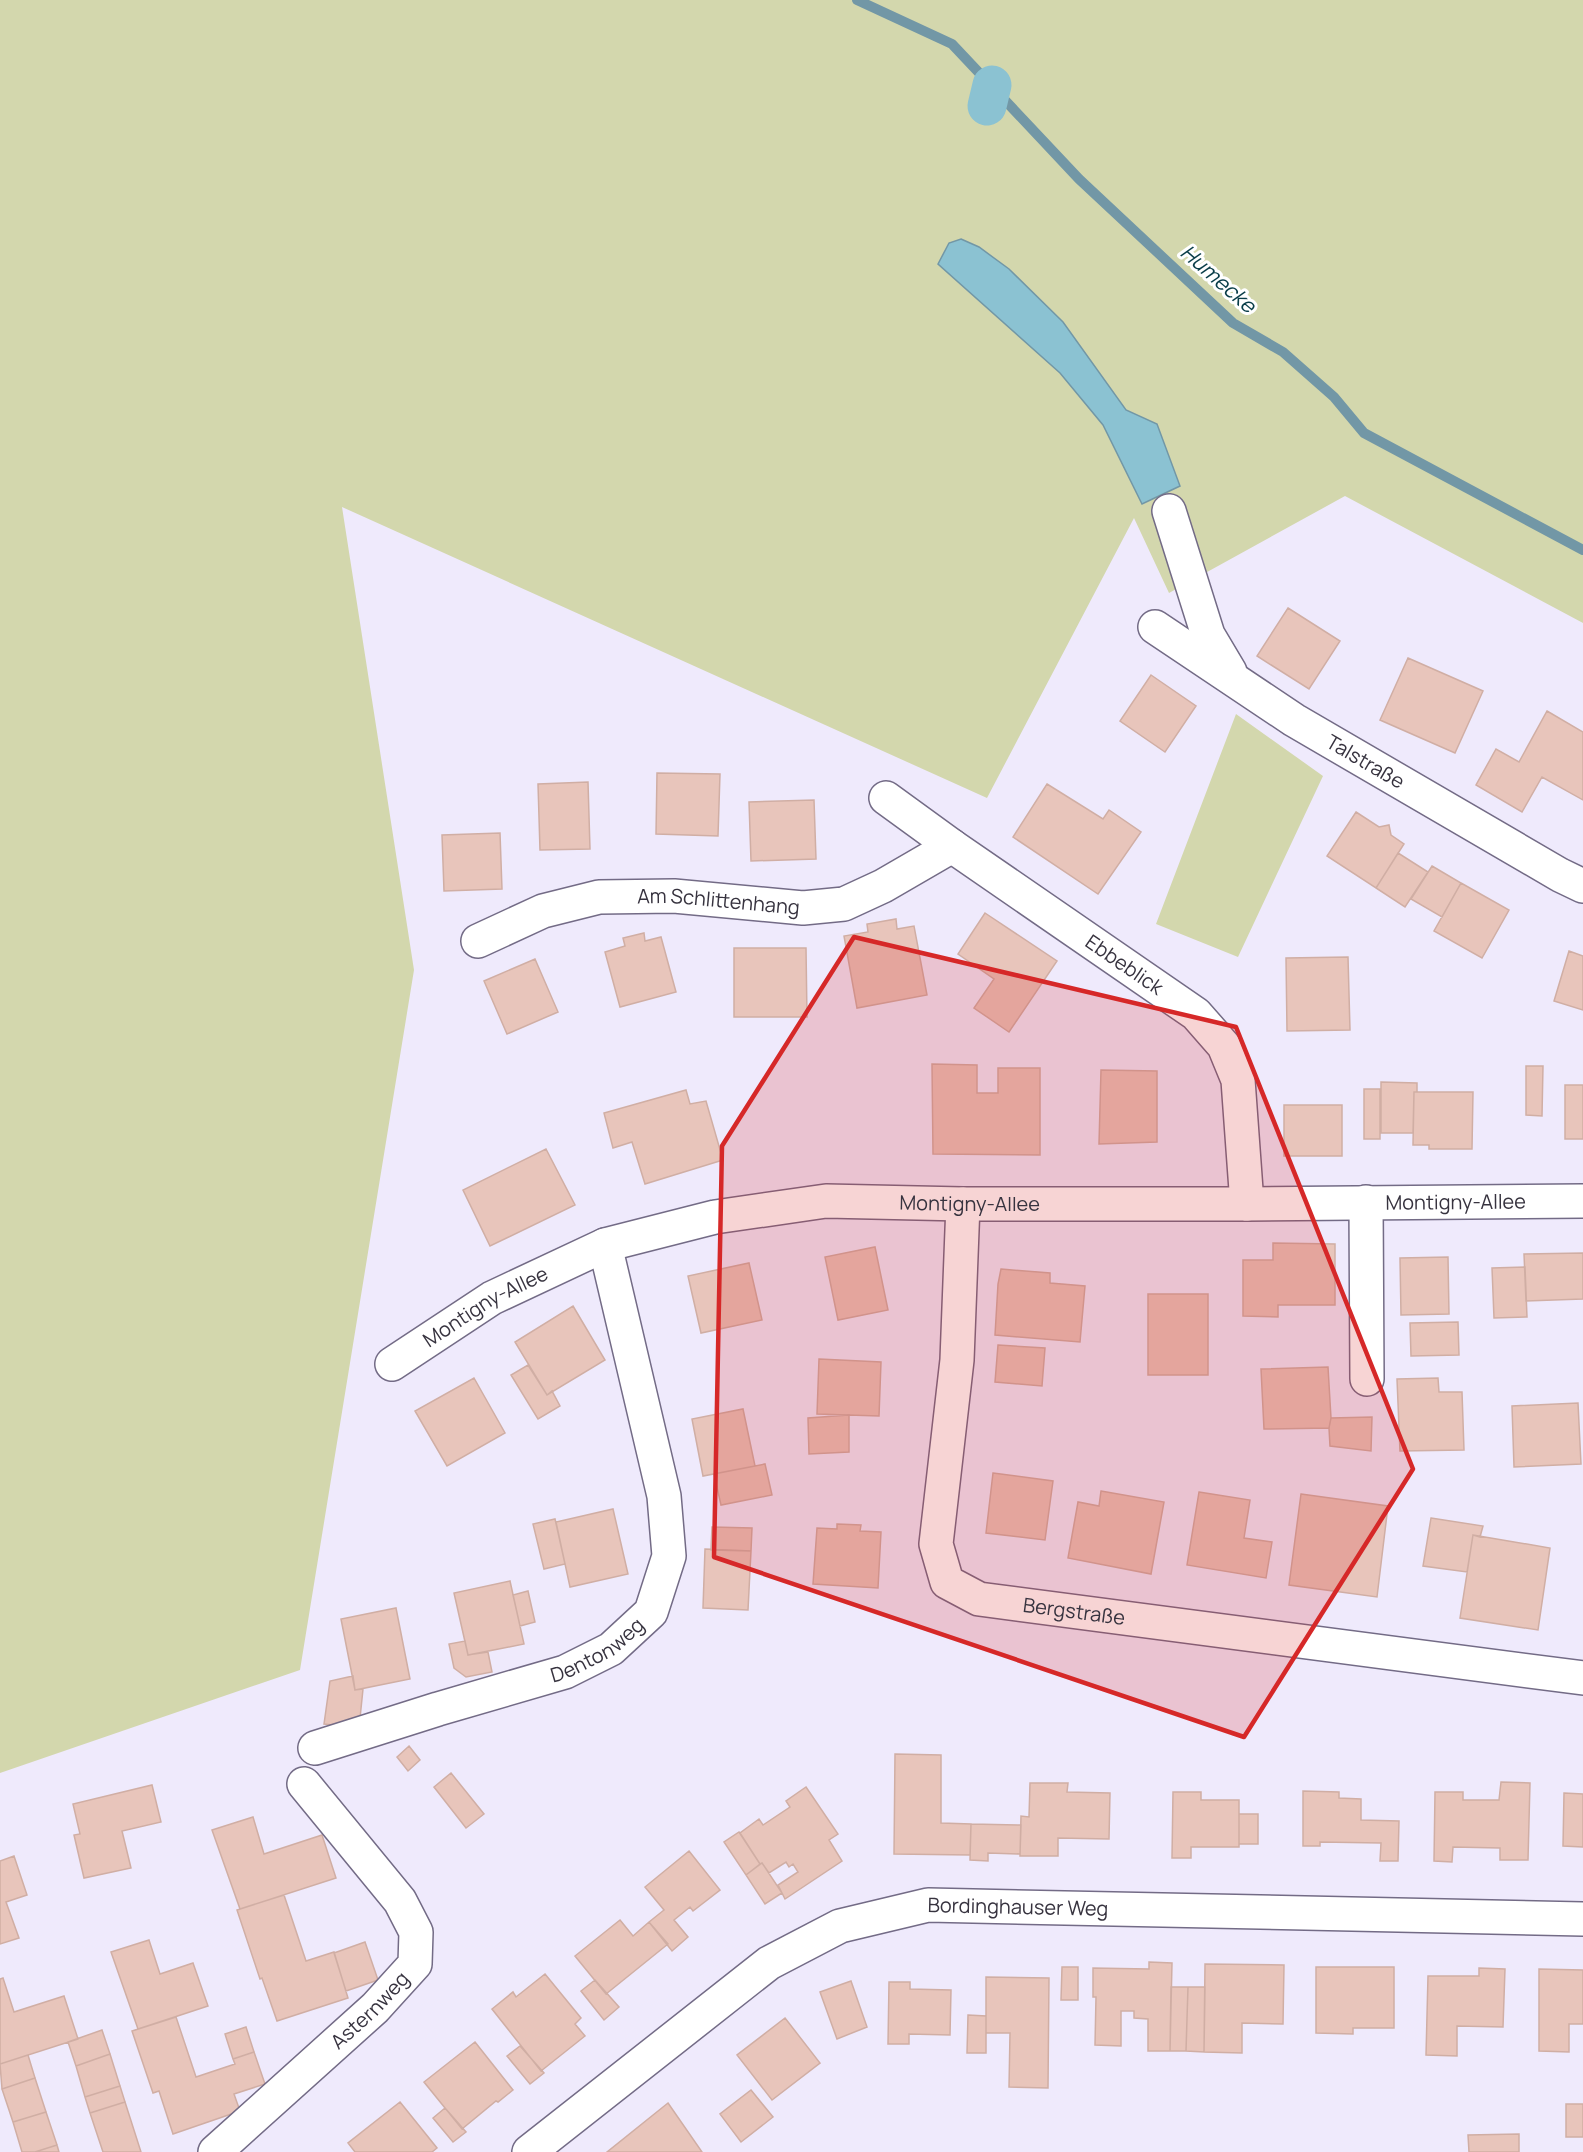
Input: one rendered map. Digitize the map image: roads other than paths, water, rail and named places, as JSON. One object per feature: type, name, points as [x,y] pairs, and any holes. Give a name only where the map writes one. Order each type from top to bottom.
[{"type":"street","points":[[1169,511],[1208,634],[1236,681]]},
{"type":"street","name":"Talstraße","points":[[1155,627],[1294,720],[1560,875],[1583,886]]},
{"type":"street","name":"Ebbeblick","points":[[886,798],[1196,1014],[1224,1046],[1238,1080],[1247,1204]]},
{"type":"street","name":"Am Schlittenhang","points":[[478,941],[543,911],[599,897],[674,896],[803,908],[844,904],[883,886],[952,846]]},
{"type":"street","name":"Montigny-Allee","points":[[392,1364],[492,1298],[605,1245],[715,1217],[826,1201],[963,1204],[1247,1204],[1583,1201]]},
{"type":"street","points":[[1366,1202],[1367,1379]]},
{"type":"street","name":"Bergstraße","points":[[963,1204],[957,1360],[936,1544],[947,1582],[979,1599],[1583,1678]]},
{"type":"street","name":"Dentonweg","points":[[315,1748],[565,1672],[611,1649],[651,1612],[669,1556],[664,1496],[605,1245]]},
{"type":"street","name":"Asternweg","points":[[215,2152],[375,2008],[415,1964],[416,1932],[400,1900],[304,1784]]},
{"type":"street","name":"Bordinghauser Weg","points":[[529,2152],[769,1963],[840,1926],[928,1905],[1583,1918]]},
{"type":"water","points":[[961,239],[979,247],[1009,269],[1063,322],[1126,410],[1157,424],[1180,486],[1142,504],[1103,425],[1060,373],[938,264],[949,243]]},
{"type":"waterway","name":"Humecke","points":[[857,0],[952,44],[1079,179],[1233,323],[1283,352],[1334,397],[1364,433],[1583,550]]},
{"type":"waterway","points":[[987,106],[992,85]]}]
